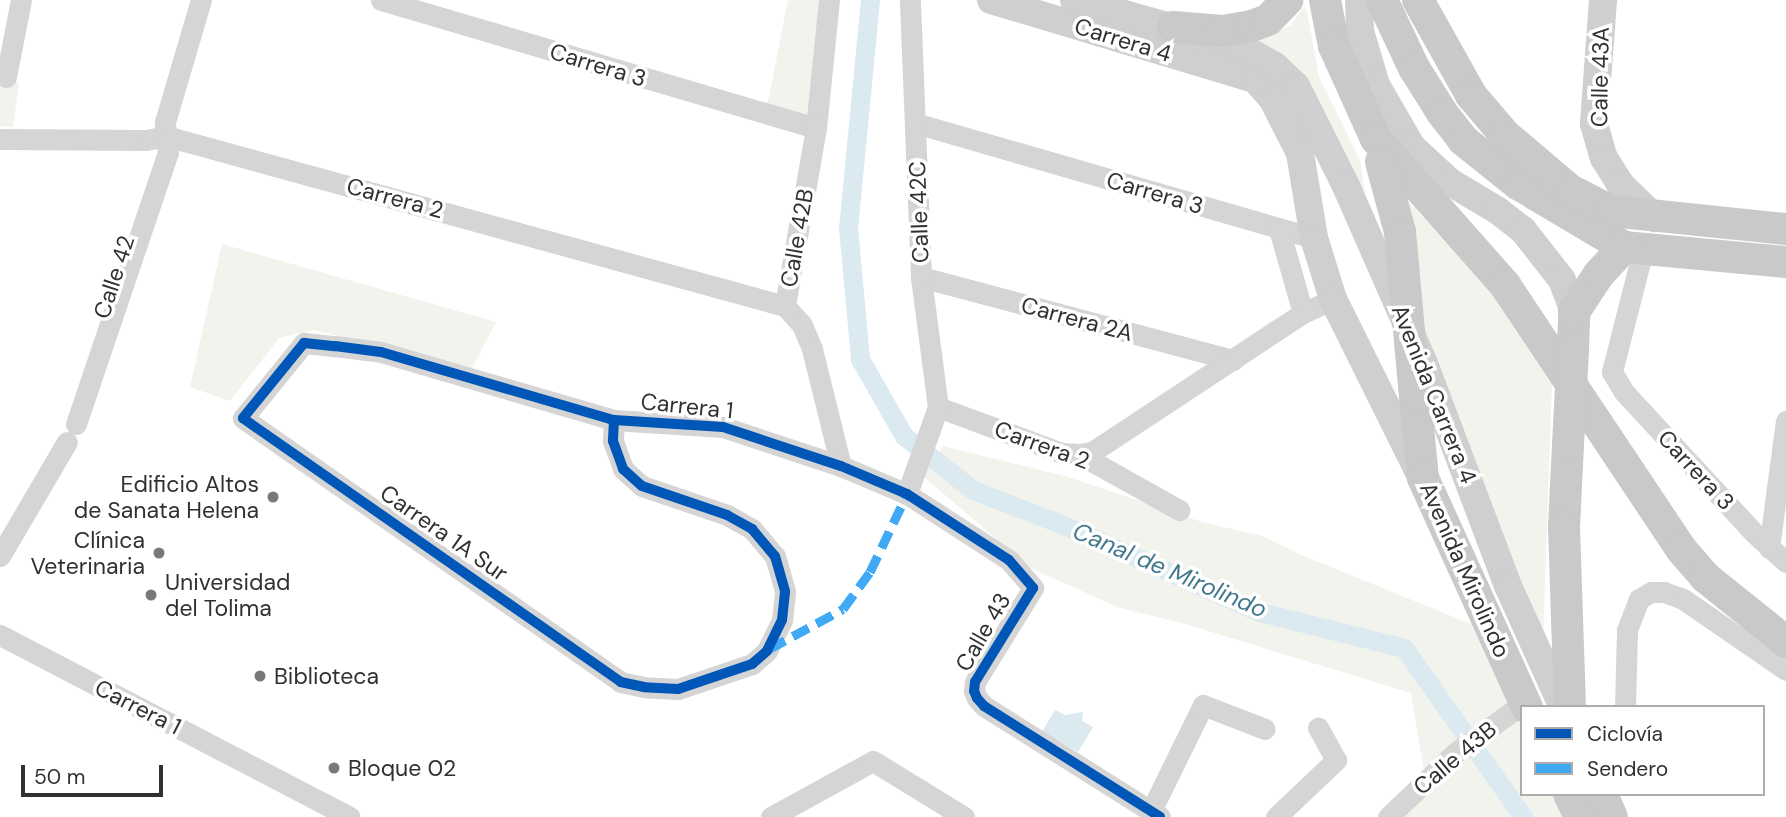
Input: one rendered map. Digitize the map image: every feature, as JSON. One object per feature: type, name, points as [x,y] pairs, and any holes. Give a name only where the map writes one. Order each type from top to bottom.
[{"type":"main road","name":"Carrera 4","points":[[991,0],[1255,79]]},
{"type":"main road","name":"Carrera 4","points":[[1074,0],[1239,46],[1275,66],[1296,86]]},
{"type":"main road","points":[[1173,27],[1223,31],[1252,26],[1268,20],[1287,0]]},
{"type":"main road","points":[[1359,0],[1360,30],[1377,85],[1412,147],[1450,182],[1497,210],[1523,230],[1562,280],[1574,312],[1564,527],[1570,705]]},
{"type":"main road","points":[[1382,0],[1414,68],[1443,114],[1464,140],[1518,184],[1634,248],[1786,262]]},
{"type":"main road","points":[[1418,0],[1471,95],[1514,143],[1570,190],[1611,211],[1655,218],[1786,229]]},
{"type":"main road","name":"Calle 43A","points":[[1603,0],[1594,124],[1604,158],[1620,184],[1655,218]]},
{"type":"main road","points":[[1327,3],[1334,46],[1379,150],[1505,285],[1681,549],[1705,577],[1786,642]]},
{"type":"main road","name":"Avenida Carrera 4","points":[[1255,79],[1273,100],[1300,153],[1314,238],[1333,299],[1423,478]]},
{"type":"main road","name":"Avenida Carrera 4","points":[[1296,86],[1346,186],[1423,361],[1508,586],[1562,705]]},
{"type":"main road","name":"Avenida Mirolindo","points":[[1379,150],[1400,232],[1423,478],[1526,705]]},
{"type":"main road","points":[[1574,312],[1599,274],[1634,248]]},
{"type":"main road","points":[[1574,796],[1602,806]]},
{"type":"street","points":[[6,77],[21,0]]},
{"type":"street","name":"Calle 42","points":[[0,556],[68,431],[168,152],[165,122],[201,0]]},
{"type":"street","name":"Carrera 3","points":[[381,0],[816,128]]},
{"type":"street","name":"Calle 42B","points":[[829,0],[816,128],[785,306],[802,325],[812,349],[841,466]]},
{"type":"street","name":"Calle 42C","points":[[910,0],[921,277],[936,414]]},
{"type":"street","name":"Carrera 3","points":[[915,123],[1314,238]]},
{"type":"street","name":"Carrera 2","points":[[0,139],[146,140],[166,135],[785,306]]},
{"type":"street","points":[[1279,229],[1303,313]]},
{"type":"street","name":"Carrera 3","points":[[1634,248],[1612,372],[1624,392],[1769,548],[1786,562]]},
{"type":"street","name":"Carrera 2A","points":[[921,277],[1233,360]]},
{"type":"street","points":[[1079,454],[1091,452],[1303,313],[1333,299]]},
{"type":"street","name":"Carrera 1","points":[[243,418],[304,343],[381,352],[614,420],[723,426],[841,466],[907,494],[1009,561],[1033,588]]},
{"type":"street","points":[[907,494],[936,414]]},
{"type":"street","name":"Carrera 2","points":[[936,414],[1062,453],[1079,454],[1179,510]]},
{"type":"street","name":"Carrera 1A Sur","points":[[243,418],[621,682],[644,687],[678,689],[752,664],[767,650],[782,620],[785,592],[775,556],[752,529],[727,515],[642,485],[623,469],[612,441],[614,420]]},
{"type":"street","points":[[1769,548],[1786,421]]},
{"type":"street","name":"Calle 42","points":[[0,533],[68,431]]},
{"type":"street","name":"Calle 43","points":[[1033,588],[975,682],[974,691],[977,698],[984,706],[1155,814]]},
{"type":"street","points":[[1625,705],[1627,630],[1639,599],[1651,592],[1664,592],[1683,599],[1786,670]]},
{"type":"street","name":"Carrera 1","points":[[0,635],[350,817]]},
{"type":"street","points":[[1155,814],[1203,705],[1265,729]]},
{"type":"street","name":"Calle 43B","points":[[1388,817],[1455,753],[1489,727],[1520,709]]},
{"type":"street","points":[[1276,817],[1336,761],[1318,728]]},
{"type":"street","points":[[771,817],[873,761],[964,817]]},
{"type":"shaded area","points":[[788,0],[828,0],[815,126],[766,112]]},
{"type":"shaded area","points":[[1304,7],[1319,77],[1360,160],[1371,234],[1247,45],[1291,25]]},
{"type":"shaded area","points":[[0,80],[19,83],[13,127],[0,126]]},
{"type":"shaded area","points":[[1397,189],[1484,283],[1552,385],[1543,639],[1425,347]]},
{"type":"shaded area","points":[[222,244],[496,322],[472,368],[314,330],[279,338],[230,401],[190,387]]},
{"type":"shaded area","points":[[943,446],[1068,477],[1202,522],[1262,536],[1306,557],[1471,624],[1520,721],[1520,796],[1558,796],[1568,817],[1389,817],[1425,776],[1411,693],[1185,624],[1120,608],[1030,568],[923,476]]},
{"type":"shaded area","points":[[1055,710],[1065,715],[1083,712],[1082,721],[1093,727],[1078,752],[1042,732]]},
{"type":"waterway","name":"Canal de Mirolindo","points":[[870,0],[848,227],[860,359],[904,436],[973,490],[1061,524],[1260,612],[1404,648],[1523,817]]},
{"type":"marked path","points":[[769,649],[843,609],[870,572],[907,494]]},
{"type":"cycle path","points":[[614,420],[613,441],[623,469],[642,486],[727,515],[752,529],[775,556],[785,592],[782,620],[767,651],[752,664],[678,689],[644,687],[621,682],[243,418],[304,343],[335,346],[381,352],[614,420],[723,427],[841,466],[907,494],[1009,560],[1033,588],[975,682],[974,691],[977,698],[984,706],[1160,817]]},
{"type":"place","name":"Edificio Altos de Sanata Helena","points":[[273,497]]},
{"type":"place","name":"Clínica Veterinaria","points":[[159,553]]},
{"type":"place","name":"Universidad del Tolima","points":[[151,595]]},
{"type":"place","name":"Biblioteca","points":[[260,676]]},
{"type":"place","name":"Bloque 02","points":[[334,768]]}]
